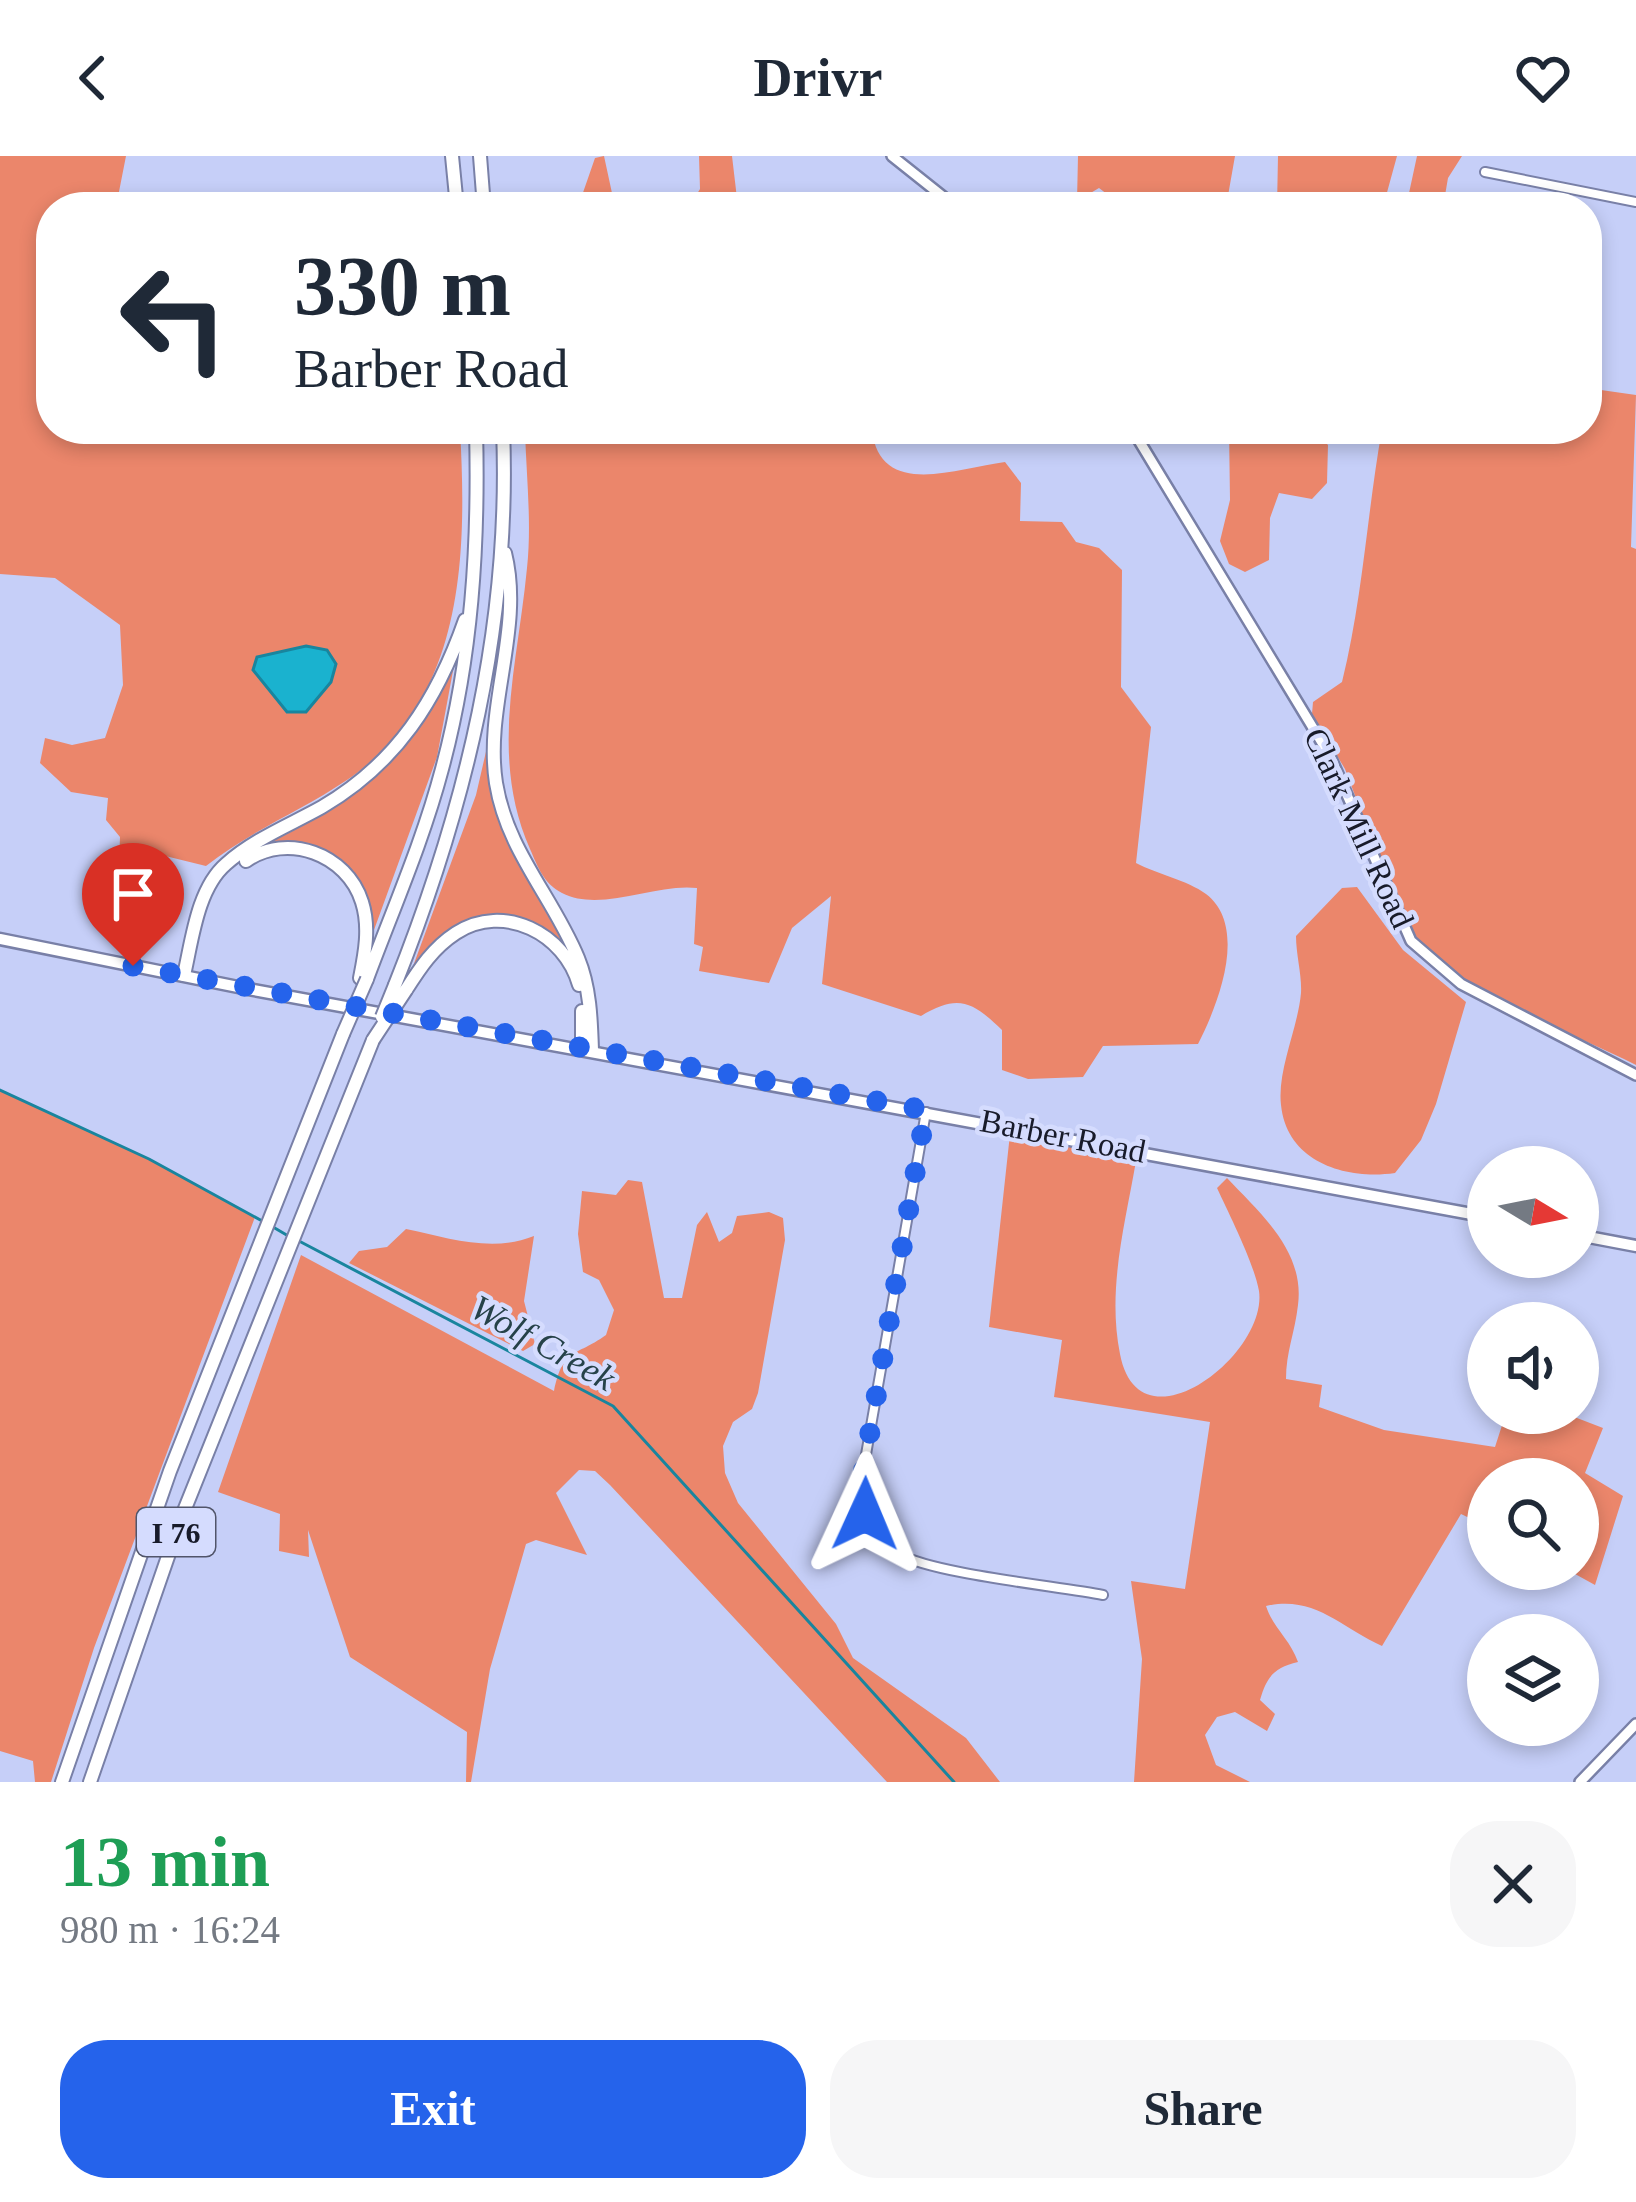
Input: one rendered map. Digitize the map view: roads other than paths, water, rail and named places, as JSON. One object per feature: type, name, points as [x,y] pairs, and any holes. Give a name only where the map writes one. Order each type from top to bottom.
[{"type":"highway","points":[[452,156],[456,192]]},
{"type":"highway","points":[[480,156],[483,192]]},
{"type":"highway","points":[[363,979],[442,769],[474,584],[476,444]]},
{"type":"highway","points":[[400,988],[471,758],[503,545],[503,444]]},
{"type":"highway","points":[[503,545],[513,585],[493,749],[496,785],[520,856],[581,964],[587,1049]]},
{"type":"highway","points":[[188,976],[203,900],[226,864],[370,774],[420,718],[452,656],[474,584]]},
{"type":"highway","points":[[188,976],[220,884],[255,854],[290,848],[327,858],[356,889],[366,925],[363,979]]},
{"type":"highway","points":[[400,988],[430,953],[456,933],[484,922],[525,926],[555,944],[572,964],[587,1049]]},
{"type":"highway","name":"I 76","points":[[62,1782],[127,1587],[363,979]]},
{"type":"highway","name":"I 76","points":[[90,1782],[174,1537],[373,1040],[400,988]]},
{"type":"main road","name":"Barber Road","points":[[0,939],[1467,1212]]},
{"type":"main road","points":[[1599,1238],[1636,1246]]},
{"type":"street","points":[[892,156],[937,192]]},
{"type":"street","points":[[1485,172],[1586,192]]},
{"type":"street","points":[[1602,195],[1636,202]]},
{"type":"street","name":"Clark Mill Road","points":[[1141,444],[1330,756],[1411,941],[1460,984],[1636,1075]]},
{"type":"street","points":[[926,1110],[861,1484],[865,1514],[878,1536],[907,1558],[1102,1594]]},
{"type":"street","points":[[1580,1782],[1636,1724]]},
{"type":"water","points":[[306,646],[327,650],[336,664],[331,682],[306,712],[287,712],[253,670],[257,657]]},
{"type":"waterway","name":"Wolf Creek","points":[[0,1090],[149,1159],[264,1222]]},
{"type":"waterway","name":"Wolf Creek","points":[[273,1227],[290,1237]]},
{"type":"waterway","name":"Wolf Creek","points":[[299,1241],[613,1406],[954,1782]]}]
